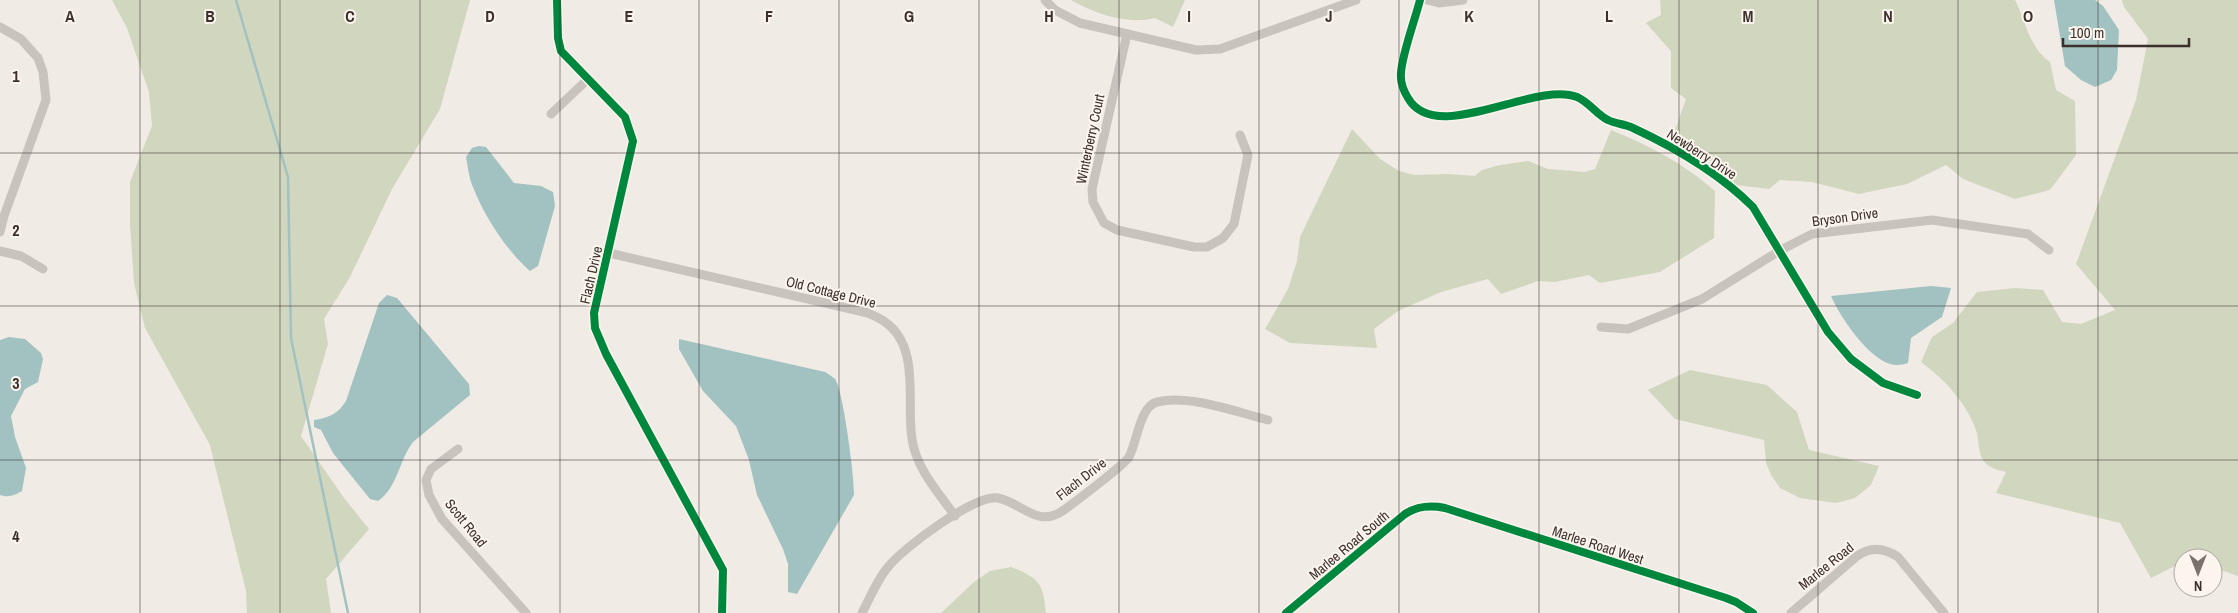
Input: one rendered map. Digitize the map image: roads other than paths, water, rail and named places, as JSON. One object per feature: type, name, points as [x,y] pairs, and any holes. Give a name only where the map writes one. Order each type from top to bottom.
[{"type":"street","name":"Flach Drive","points":[[557,0],[558,38],[561,51],[625,117],[633,142],[594,313],[595,328],[606,354],[723,570],[722,613]]},
{"type":"street","points":[[1045,0],[1055,10],[1080,23],[1196,50],[1220,49],[1356,0]]},
{"type":"street","name":"Newberry Drive","points":[[1420,0],[1401,73],[1402,88],[1411,104],[1422,113],[1456,117],[1558,94],[1577,97],[1607,120],[1631,127],[1669,146],[1737,191],[1753,207],[1828,332],[1852,359],[1883,382],[1917,395]]},
{"type":"street","points":[[1427,0],[1439,3],[1463,0]]},
{"type":"street","points":[[0,26],[22,39],[38,58],[43,72],[46,100],[0,232]]},
{"type":"street","name":"Winterberry Court","points":[[1127,34],[1092,189],[1092,202],[1104,223],[1117,230],[1194,247],[1207,247],[1223,238],[1234,224],[1248,156],[1240,135]]},
{"type":"street","points":[[551,114],[588,79]]},
{"type":"street","name":"Bryson Drive","points":[[1602,327],[1628,329],[1702,299],[1779,250],[1812,234],[1932,220],[2028,234],[2049,250]]},
{"type":"street","points":[[0,251],[21,256],[43,269]]},
{"type":"street","name":"Old Cottage Drive","points":[[609,253],[868,313],[886,322],[896,332],[905,350],[909,370],[912,440],[923,471],[954,516]]},
{"type":"street","name":"Flach Drive","points":[[862,613],[886,569],[900,553],[970,505],[986,498],[998,498],[1037,516],[1050,517],[1063,511],[1127,460],[1136,443],[1142,416],[1154,402],[1175,399],[1268,420]]},
{"type":"street","name":"Scott Road","points":[[458,449],[431,469],[426,480],[429,495],[442,519],[526,613]]},
{"type":"street","name":"Marlee Road South","points":[[1286,613],[1405,514],[1421,507],[1432,506]]},
{"type":"street","name":"Marlee Road West","points":[[1432,506],[1448,509],[1726,598],[1753,613]]},
{"type":"street","name":"Marlee Road","points":[[1791,613],[1857,556],[1869,550],[1878,549],[1891,552],[1898,557],[1944,613]]},
{"type":"water","points":[[2054,0],[2095,0],[2103,6],[2119,30],[2117,70],[2111,80],[2095,87],[2081,80],[2065,66]]},
{"type":"water","points":[[486,147],[514,183],[541,186],[553,192],[555,206],[538,266],[530,271],[513,254],[497,232],[483,210],[473,187],[466,157],[472,148]]},
{"type":"water","points":[[1931,286],[1951,288],[1942,317],[1911,338],[1908,363],[1900,365],[1887,363],[1868,349],[1849,327],[1831,296]]},
{"type":"water","points":[[387,295],[397,298],[469,384],[470,395],[413,442],[390,488],[378,501],[370,499],[333,453],[321,430],[314,427],[314,420],[332,415],[346,401],[379,303]]},
{"type":"water","points":[[9,337],[25,339],[41,353],[43,359],[38,382],[25,389],[11,416],[15,437],[26,468],[22,491],[6,496],[0,495],[0,340]]},
{"type":"water","points":[[679,339],[825,372],[835,379],[845,416],[851,454],[854,495],[797,594],[788,592],[788,564],[783,549],[757,495],[749,460],[736,426],[703,391],[679,349]]},
{"type":"waterway","points":[[236,0],[288,177],[291,338],[348,613]]}]
